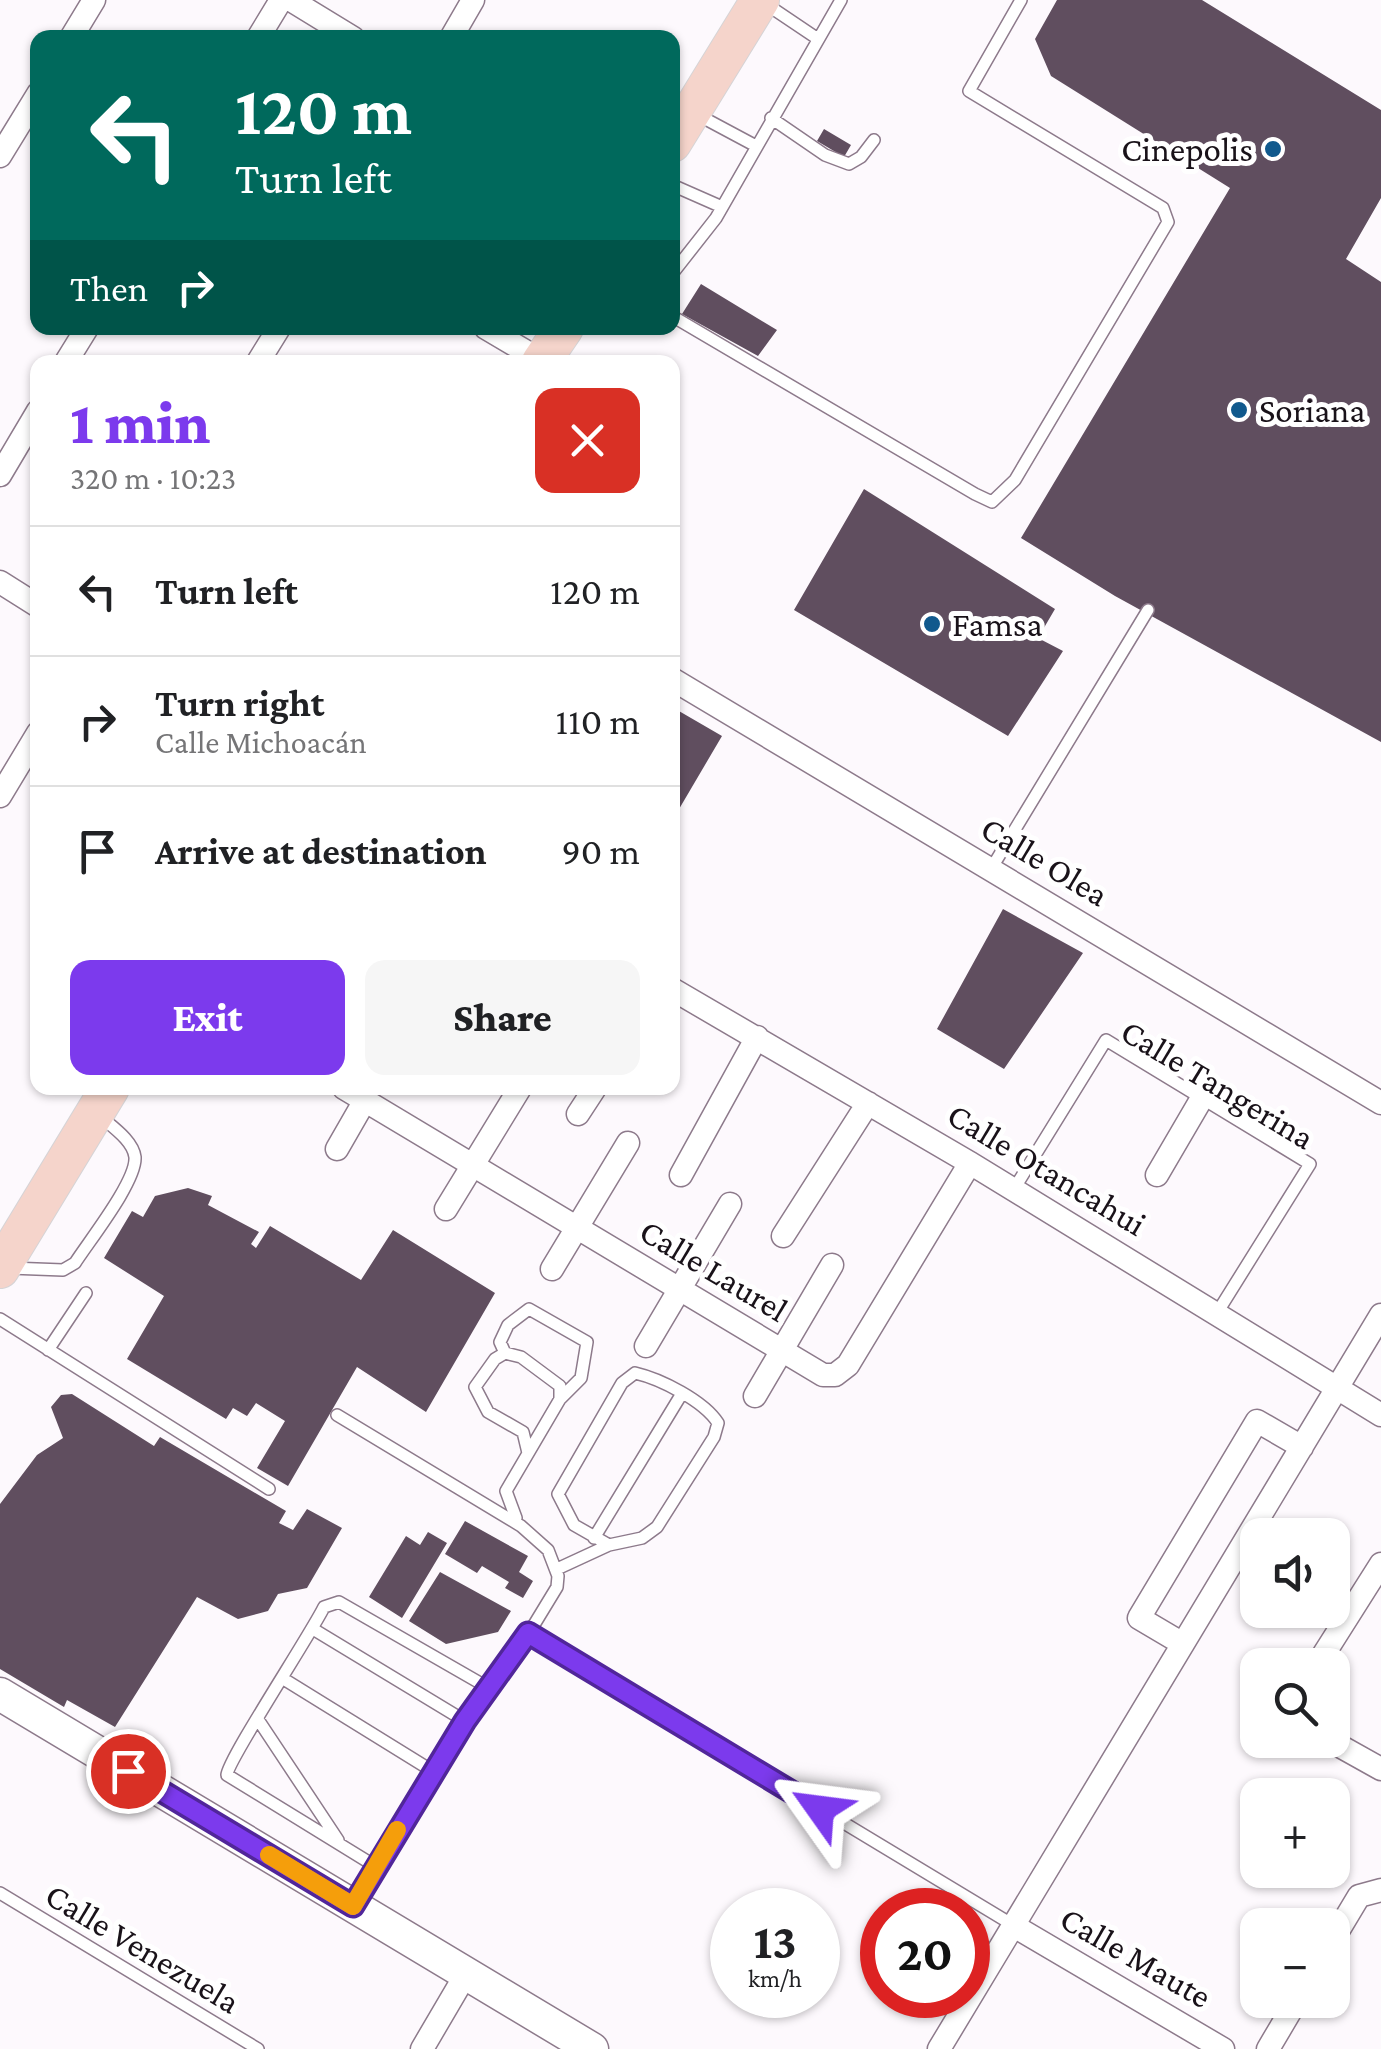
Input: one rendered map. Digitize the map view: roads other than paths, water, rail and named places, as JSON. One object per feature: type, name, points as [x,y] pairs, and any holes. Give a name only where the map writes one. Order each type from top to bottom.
[{"type":"main road","points":[[682,127],[760,0]]},
{"type":"main road","points":[[0,1268],[103,1100]]},
{"type":"main road","points":[[0,1694],[592,2049]]},
{"type":"street","points":[[76,30],[94,0]]},
{"type":"street","points":[[263,30],[281,0]]},
{"type":"street","points":[[290,0],[341,30]]},
{"type":"street","points":[[456,30],[474,0]]},
{"type":"street","points":[[0,156],[30,107]]},
{"type":"street","points":[[498,335],[530,355]]},
{"type":"street","points":[[0,475],[30,424]]},
{"type":"street","points":[[0,582],[30,601]]},
{"type":"street","name":"Calle Olea","points":[[680,684],[1381,1103]]},
{"type":"street","points":[[0,796],[30,747]]},
{"type":"street","name":"Calle Otancahui","points":[[680,994],[1014,1189],[1381,1414]]},
{"type":"street","points":[[681,1175],[757,1038]]},
{"type":"street","name":"Calle Laurel","points":[[354,1095],[824,1374],[846,1368],[970,1163]]},
{"type":"street","points":[[446,1209],[516,1095]]},
{"type":"street","points":[[578,1114],[590,1095]]},
{"type":"street","points":[[1157,1175],[1202,1098]]},
{"type":"street","points":[[337,1149],[364,1102]]},
{"type":"street","points":[[783,1236],[868,1103]]},
{"type":"street","points":[[552,1269],[628,1143]]},
{"type":"street","points":[[646,1346],[730,1204]]},
{"type":"street","points":[[754,1396],[832,1265]]},
{"type":"street","points":[[939,2049],[1381,1315]]},
{"type":"street","points":[[1183,1644],[1140,1618],[1257,1421],[1302,1447]]},
{"type":"street","points":[[1329,1648],[1381,1564]]},
{"type":"street","points":[[1350,1751],[1381,1769]]},
{"type":"street","points":[[1350,1918],[1370,1893]]},
{"type":"street","name":"Calle Maute","points":[[1014,1926],[1223,2049]]},
{"type":"street","points":[[422,2049],[466,1974]]},
{"type":"street","points":[[1268,2049],[1286,2018]]},
{"type":"lane","points":[[760,0],[818,40]]},
{"type":"lane","points":[[680,263],[722,207],[841,0]]},
{"type":"lane","points":[[680,321],[975,494],[992,502],[1000,498],[1015,480],[1168,222],[1163,208],[969,91],[1021,0]]},
{"type":"lane","points":[[771,118],[825,154],[849,164],[862,157],[874,140]]},
{"type":"lane","points":[[682,127],[756,146]]},
{"type":"lane","points":[[680,189],[722,207]]},
{"type":"lane","points":[[991,869],[1148,610]]},
{"type":"lane","name":"Calle Tangerina","points":[[1014,1189],[1106,1040],[1202,1098],[1310,1164],[1217,1312]]},
{"type":"lane","points":[[0,1268],[63,1270],[75,1263],[131,1176],[135,1158],[131,1145],[103,1100]]},
{"type":"lane","points":[[48,1350],[86,1293]]},
{"type":"lane","points":[[520,1526],[509,1508],[506,1491],[560,1399],[585,1368],[587,1342],[530,1309],[508,1325],[500,1342],[505,1353],[545,1372],[560,1386],[560,1399]]},
{"type":"lane","points":[[0,1319],[269,1488]]},
{"type":"lane","points":[[505,1353],[495,1359],[475,1387],[488,1412],[523,1432],[528,1453]]},
{"type":"lane","points":[[558,1570],[609,1546],[642,1538],[656,1527],[714,1437],[718,1423],[711,1412],[635,1373],[622,1383],[561,1482],[558,1494],[574,1525],[609,1546]]},
{"type":"lane","points":[[594,1538],[681,1395]]},
{"type":"lane","points":[[337,1416],[520,1526],[548,1550],[558,1570],[556,1588],[465,1721],[353,1906]]},
{"type":"lane","points":[[375,1866],[227,1775],[228,1764],[259,1720],[328,1603],[339,1602],[488,1686]]},
{"type":"lane","points":[[313,1629],[465,1721]]},
{"type":"lane","points":[[528,1633],[1014,1926]]},
{"type":"lane","points":[[282,1678],[434,1772]]},
{"type":"lane","points":[[259,1720],[340,1844]]},
{"type":"lane","name":"Calle Venezuela","points":[[0,1893],[258,2049]]},
{"type":"place","name":"Cinepolis","points":[[1273,149]]},
{"type":"place","name":"Soriana","points":[[1239,410]]},
{"type":"place","name":"Famsa","points":[[932,624]]}]
